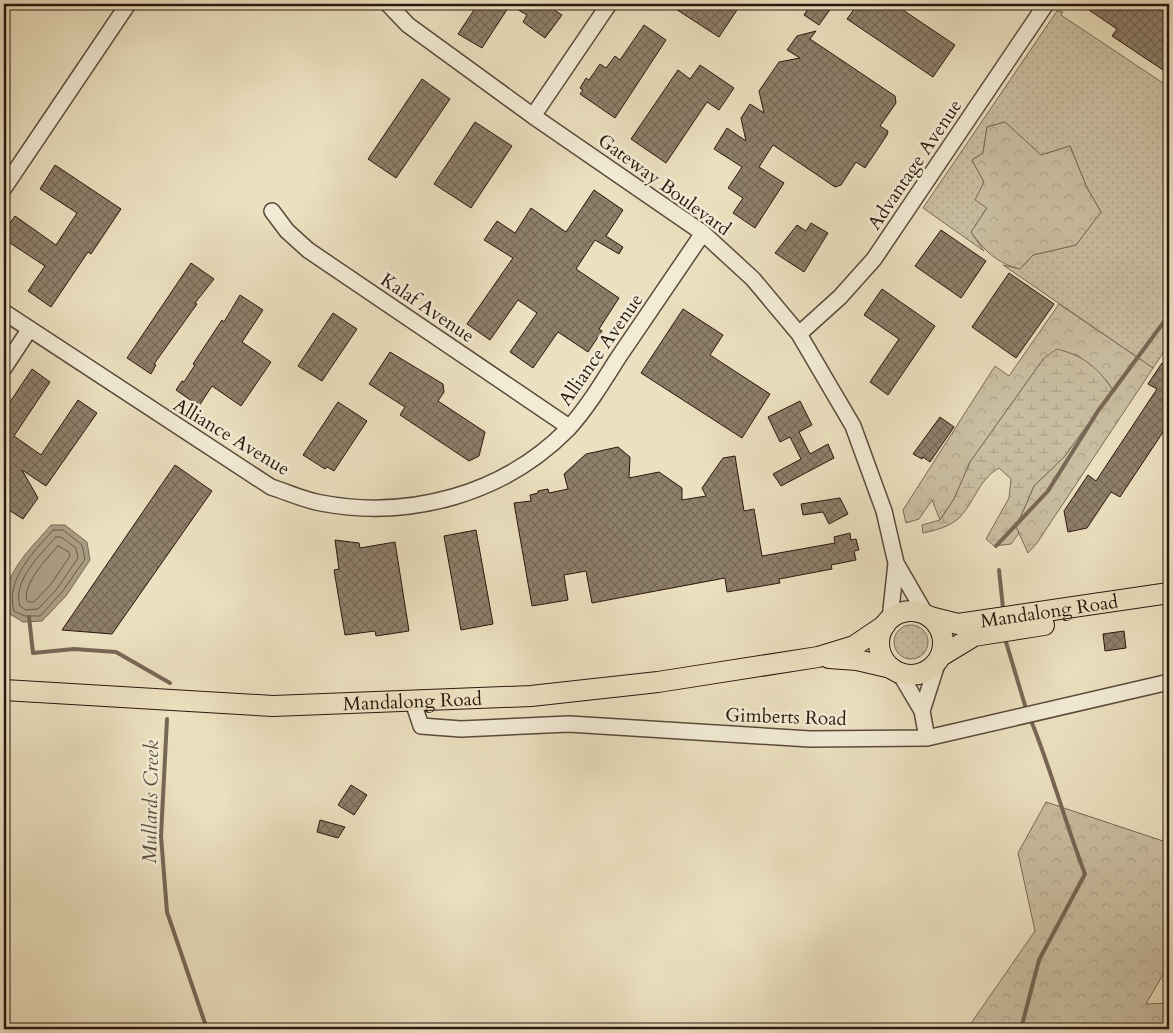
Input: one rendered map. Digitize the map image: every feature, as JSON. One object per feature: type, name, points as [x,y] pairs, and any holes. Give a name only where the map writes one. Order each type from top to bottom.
[{"type":"main road","name":"Mandalong Road","points":[[928,616],[958,624],[1169,593]]},
{"type":"main road","name":"Mandalong Road","points":[[940,658],[974,636],[1169,604]]},
{"type":"main road","points":[[906,612],[928,616],[941,632],[943,646],[940,658],[925,672],[915,675],[895,670],[885,662],[880,646],[881,632],[888,622],[906,612]]},
{"type":"main road","name":"Mandalong Road","points":[[4,690],[273,706],[531,696],[658,682],[818,657],[854,646],[888,622]]},
{"type":"main road","name":"Mandalong Road","points":[[818,657],[857,660],[895,670]]},
{"type":"street","points":[[4,188],[128,4]]},
{"type":"street","name":"Gateway Boulevard","points":[[388,4],[408,25],[534,116],[703,233],[753,279],[799,334],[853,426],[884,511],[896,564],[928,616]]},
{"type":"street","points":[[534,116],[609,4]]},
{"type":"street","name":"Advantage Avenue","points":[[799,334],[840,297],[874,259],[1046,4]]},
{"type":"street","name":"Kalaf Avenue","points":[[272,211],[287,231],[308,250],[569,427]]},
{"type":"street","name":"Alliance Avenue","points":[[4,312],[271,487],[320,503],[373,509],[415,506],[465,495],[513,472],[547,448],[569,427],[703,233]]},
{"type":"street","points":[[4,368],[29,330]]},
{"type":"street","name":"Gateway Boulevard","points":[[888,622],[896,564]]},
{"type":"street","points":[[922,711],[940,658]]},
{"type":"street","points":[[895,670],[922,711],[927,738]]},
{"type":"street","name":"Gimberts Road","points":[[413,702],[421,726],[461,729],[570,724],[810,739],[927,738],[1169,682]]},
{"type":"green space","points":[[1057,11],[1063,12],[1061,15],[1169,87],[1169,131],[1164,165],[1169,168],[1169,344],[1153,368],[1003,265],[1020,269],[1033,255],[1076,245],[1101,212],[1087,188],[1070,146],[1041,155],[1005,122],[987,127],[983,153],[972,160],[984,182],[987,208],[971,232],[984,251],[923,208]]},
{"type":"green space","points":[[1005,122],[1041,155],[1070,146],[1087,188],[1101,212],[1076,245],[1033,255],[1020,269],[998,260],[981,245],[971,232],[987,208],[975,200],[984,182],[972,160],[983,153],[987,127]]},
{"type":"green space","points":[[1059,304],[1153,368],[1037,543],[1028,553],[1016,527],[1034,486],[1064,457],[1113,390],[1106,380],[1076,354],[1044,358],[970,462],[954,499],[940,520],[932,500],[919,519],[906,523],[903,510],[995,366],[1009,376]]},
{"type":"green space","points":[[1057,349],[1075,355],[1089,364],[1113,390],[1064,457],[1034,486],[1016,527],[1019,533],[1011,544],[994,546],[986,539],[1009,498],[1011,479],[999,468],[982,484],[960,517],[943,528],[923,533],[922,525],[940,520],[954,499],[970,462],[1044,358]]},
{"type":"green space","points":[[911,625],[918,626],[923,630],[927,635],[927,649],[923,654],[918,658],[911,659],[904,658],[899,654],[895,649],[894,642],[895,635],[899,630],[904,626]]},
{"type":"green space","points":[[1046,802],[1169,843],[1169,964],[1146,1004],[1169,1003],[1169,1029],[967,1029],[1035,931],[1018,853]]},
{"type":"water","points":[[51,525],[65,525],[87,542],[90,560],[66,596],[42,621],[23,622],[10,614],[6,600],[7,588],[22,558]]},
{"type":"building","points":[[478,4],[545,4],[562,15],[545,38],[523,22],[527,15],[510,5],[482,48],[458,34]]},
{"type":"building","points":[[668,4],[741,4],[719,37]]},
{"type":"building","points":[[811,4],[834,4],[819,25],[804,15]]},
{"type":"building","points":[[858,4],[894,4],[955,45],[933,77],[847,19]]},
{"type":"building","points":[[1094,4],[1169,4],[1169,74],[1112,36],[1117,29],[1089,10]]},
{"type":"building","points":[[644,25],[666,40],[615,118],[580,94],[583,90],[580,88],[586,78],[589,80],[600,64],[606,68],[615,56],[620,60]]},
{"type":"building","points":[[816,31],[810,39],[895,96],[896,103],[880,126],[888,131],[887,135],[865,168],[856,162],[841,185],[835,187],[773,145],[759,167],[784,183],[755,228],[733,213],[743,198],[728,188],[742,167],[714,149],[727,128],[746,141],[741,118],[750,104],[764,113],[759,91],[779,62],[800,58],[787,50],[797,36]]},
{"type":"building","points":[[700,65],[734,88],[719,110],[707,102],[666,163],[631,139],[678,70],[690,79]]},
{"type":"building","points":[[422,79],[450,99],[396,178],[368,159]]},
{"type":"building","points":[[475,122],[512,146],[471,208],[434,184]]},
{"type":"building","points":[[55,165],[121,209],[91,254],[88,252],[51,307],[28,291],[45,266],[4,239],[4,231],[15,216],[56,245],[77,213],[40,189]]},
{"type":"building","points":[[594,190],[623,210],[606,236],[623,247],[619,254],[595,240],[576,269],[619,298],[599,329],[602,331],[588,352],[558,332],[533,368],[510,352],[537,313],[518,300],[490,340],[467,324],[513,258],[484,240],[497,221],[515,233],[531,208],[566,232]]},
{"type":"building","points":[[811,223],[828,233],[804,272],[775,253],[797,225],[806,231]]},
{"type":"building","points":[[941,230],[986,261],[961,298],[915,266]]},
{"type":"building","points":[[191,263],[214,279],[195,303],[197,304],[154,364],[156,365],[151,374],[127,358]]},
{"type":"building","points":[[1009,273],[1054,304],[1016,358],[972,327]]},
{"type":"building","points":[[882,289],[935,326],[888,395],[870,382],[899,339],[864,315]]},
{"type":"building","points":[[240,295],[263,310],[242,342],[271,362],[241,406],[212,386],[199,406],[176,390],[182,381],[184,382],[195,365],[193,364],[222,320],[224,322]]},
{"type":"building","points":[[683,309],[723,335],[710,355],[770,394],[742,438],[641,373]]},
{"type":"building","points":[[333,313],[357,329],[322,381],[298,366]]},
{"type":"building","points":[[390,352],[443,384],[444,392],[438,401],[485,432],[479,456],[469,461],[400,415],[405,407],[369,384]]},
{"type":"building","points":[[1162,363],[1169,368],[1169,423],[1120,497],[1111,492],[1087,528],[1068,532],[1064,511],[1088,475],[1096,481],[1157,389],[1148,384]]},
{"type":"building","points":[[32,369],[50,382],[14,436],[41,455],[78,400],[97,413],[46,486],[22,470],[38,498],[23,519],[4,507],[4,411]]},
{"type":"building","points":[[800,401],[812,425],[799,432],[810,454],[828,444],[834,458],[781,486],[773,474],[801,459],[790,437],[780,442],[768,417]]},
{"type":"building","points":[[338,402],[367,421],[334,471],[327,467],[325,469],[303,455]]},
{"type":"building","points":[[940,417],[954,427],[930,462],[923,457],[922,459],[913,454]]},
{"type":"building","points":[[618,447],[630,457],[629,478],[659,472],[682,488],[682,500],[706,496],[702,488],[723,458],[735,456],[744,511],[754,509],[762,556],[835,543],[834,537],[850,533],[851,540],[856,539],[859,550],[854,551],[856,560],[831,565],[832,569],[779,579],[780,583],[727,592],[725,578],[592,603],[586,571],[564,575],[568,600],[532,606],[514,503],[531,501],[530,495],[538,493],[538,491],[548,489],[549,493],[568,489],[564,474],[586,454]]},
{"type":"building","points":[[175,465],[212,491],[112,634],[62,630]]},
{"type":"building","points":[[840,498],[848,514],[829,524],[823,512],[803,515],[801,504]]},
{"type":"building","points":[[476,530],[493,624],[461,630],[444,536]]},
{"type":"building","points":[[335,540],[359,543],[360,548],[395,542],[409,631],[376,636],[375,631],[345,635],[334,570],[339,569]]},
{"type":"building","points":[[1124,631],[1126,648],[1105,651],[1103,634]]},
{"type":"building","points":[[351,785],[367,795],[354,815],[338,805]]},
{"type":"building","points":[[320,820],[345,827],[338,838],[317,832]]},
{"type":"waterway","points":[[996,546],[1048,491],[1098,411],[1169,315]]},
{"type":"waterway","points":[[999,570],[1003,608]]},
{"type":"waterway","name":"Mullards Creek","points":[[29,617],[33,653],[74,649],[116,652],[170,683]]},
{"type":"waterway","points":[[1006,642],[1027,712]]},
{"type":"waterway","points":[[1021,1029],[1039,960],[1085,874],[1030,718]]},
{"type":"waterway","name":"Mullards Creek","points":[[167,719],[161,836],[167,912],[207,1029]]}]
